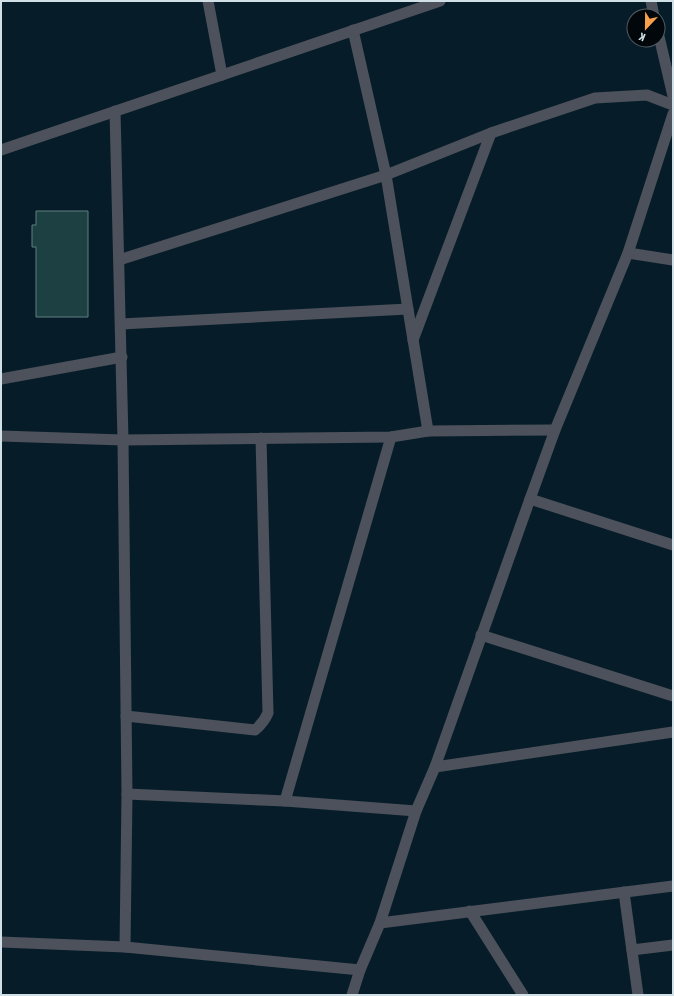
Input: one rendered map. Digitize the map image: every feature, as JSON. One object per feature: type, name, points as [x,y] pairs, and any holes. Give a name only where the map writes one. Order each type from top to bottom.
[{"type":"street","points":[[208,1],[222,75]]},
{"type":"street","points":[[1,150],[440,1]]},
{"type":"street","points":[[353,30],[386,175],[428,431]]},
{"type":"street","points":[[662,48],[673,96]]},
{"type":"street","points":[[119,260],[386,175],[491,132],[595,98],[647,95],[673,105]]},
{"type":"street","points":[[115,111],[123,440],[127,794],[125,947]]},
{"type":"street","points":[[352,995],[360,970],[380,923],[416,811],[435,767],[555,430],[628,252],[673,114]]},
{"type":"street","points":[[413,340],[491,132]]},
{"type":"street","points":[[628,252],[673,260]]},
{"type":"street","points":[[121,324],[408,309]]},
{"type":"street","points":[[1,379],[122,357]]},
{"type":"street","points":[[1,436],[123,440],[391,437],[428,431],[555,430]]},
{"type":"street","points":[[285,801],[391,437]]},
{"type":"street","points":[[126,716],[255,730],[266,719],[268,713],[261,438]]},
{"type":"street","points":[[530,499],[673,545]]},
{"type":"street","points":[[482,635],[673,696]]},
{"type":"street","points":[[435,767],[673,732]]},
{"type":"street","points":[[127,794],[285,801],[416,811]]},
{"type":"street","points":[[380,923],[673,886]]},
{"type":"street","points":[[624,892],[638,995]]},
{"type":"street","points":[[470,911],[523,995]]},
{"type":"street","points":[[1,942],[125,947],[360,970]]},
{"type":"street","points":[[632,950],[673,945]]},
{"type":"building","points":[[36,211],[88,211],[88,317],[36,317],[36,247],[32,247],[32,225],[36,225]]}]
